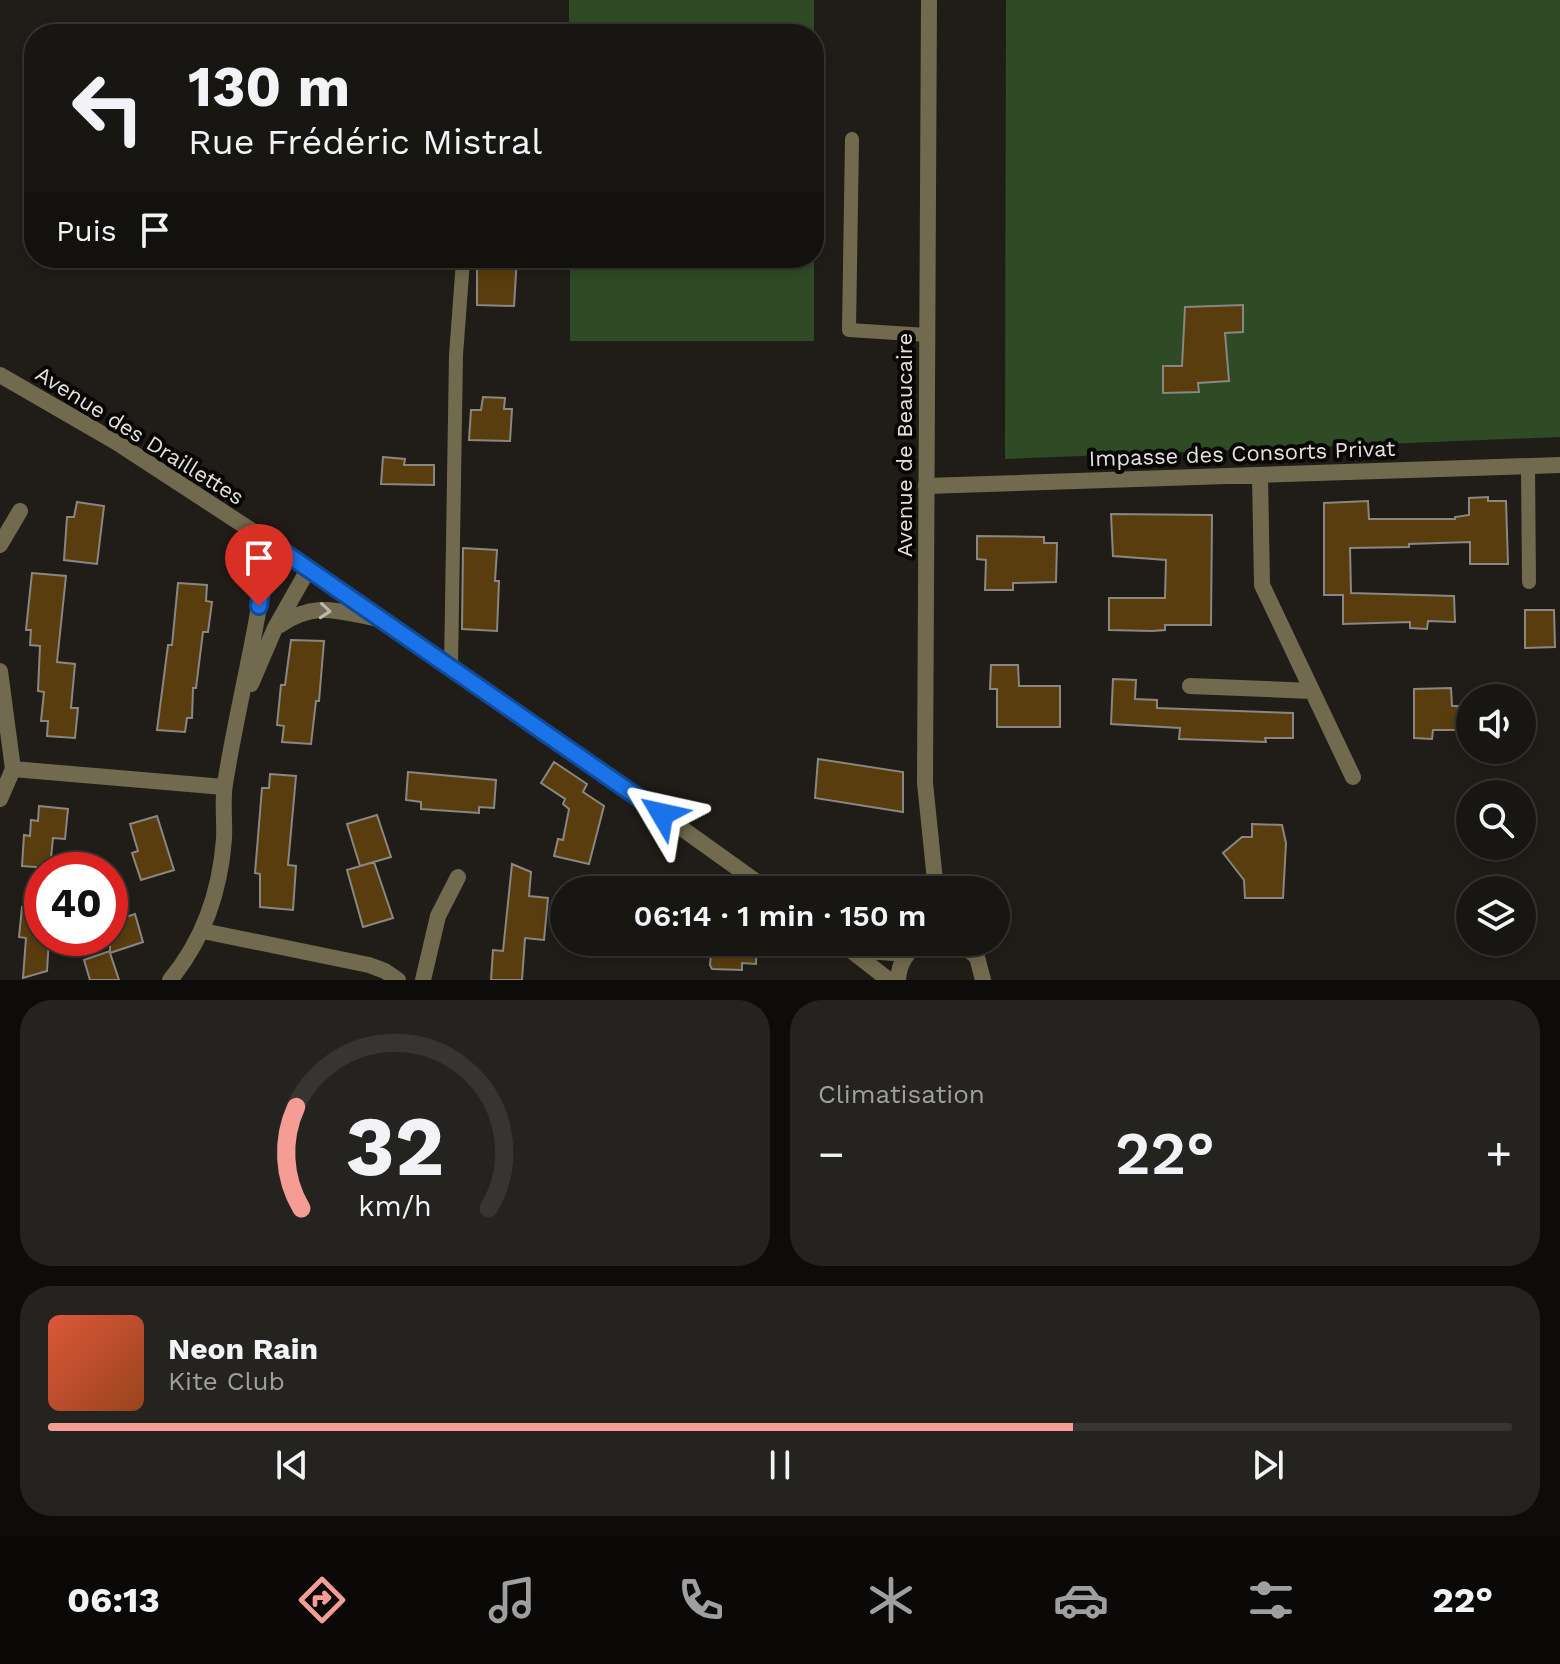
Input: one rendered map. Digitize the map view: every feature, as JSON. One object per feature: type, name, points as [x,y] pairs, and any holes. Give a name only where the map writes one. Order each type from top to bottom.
[{"type":"street","name":"Avenue de Beaucaire","points":[[929,0],[925,783],[935,876]]},
{"type":"street","name":"Avenue des Draillettes","points":[[0,375],[116,442],[309,568],[748,876]]},
{"type":"street","name":"Impasse des Consorts Privat","points":[[926,486],[1560,465]]},
{"type":"street","points":[[1260,475],[1262,585],[1353,777]]},
{"type":"street","points":[[0,545],[20,511]]},
{"type":"street","points":[[170,980],[203,931],[220,872],[224,787],[265,579],[268,541]]},
{"type":"street","points":[[238,715],[275,628],[309,568]]},
{"type":"street","points":[[275,628],[296,614],[319,608],[380,619]]},
{"type":"street","points":[[0,671],[13,769],[0,799]]},
{"type":"street","points":[[1190,686],[1312,691]]},
{"type":"street","points":[[13,769],[224,787]]},
{"type":"street","points":[[423,980],[438,916],[458,877]]},
{"type":"street","points":[[203,931],[369,965],[398,980]]},
{"type":"street","points":[[859,956],[889,980]]},
{"type":"street","points":[[898,980],[901,964],[908,956]]},
{"type":"street","points":[[976,956],[983,980]]},
{"type":"lane","points":[[852,139],[849,330],[927,335]]},
{"type":"lane","points":[[451,667],[456,355],[462,268]]},
{"type":"lane","points":[[1528,466],[1529,582]]},
{"type":"green space","points":[[569,0],[814,0],[814,24],[569,24]]},
{"type":"green space","points":[[1006,0],[1560,0],[1560,437],[1005,459]]},
{"type":"green space","points":[[570,268],[814,268],[814,341],[570,341]]},
{"type":"building","points":[[477,268],[516,268],[514,306],[477,305]]},
{"type":"building","points":[[1243,305],[1243,332],[1225,333],[1229,381],[1198,383],[1199,392],[1163,393],[1163,366],[1182,366],[1185,307]]},
{"type":"building","points":[[483,397],[505,398],[504,409],[512,409],[510,441],[469,440],[471,410],[481,410]]},
{"type":"building","points":[[383,457],[405,459],[404,465],[434,465],[434,485],[381,484]]},
{"type":"building","points":[[1488,497],[1488,501],[1506,501],[1508,564],[1470,564],[1470,542],[1350,548],[1351,593],[1454,596],[1455,622],[1428,621],[1427,629],[1410,628],[1410,622],[1343,624],[1343,595],[1324,595],[1324,503],[1368,501],[1369,519],[1455,519],[1469,515],[1469,498]]},
{"type":"building","points":[[77,502],[104,506],[97,564],[64,560],[67,517],[74,517]]},
{"type":"building","points":[[1111,514],[1212,515],[1211,625],[1165,625],[1165,630],[1152,631],[1109,630],[1109,598],[1165,598],[1166,560],[1113,556]]},
{"type":"building","points":[[977,536],[1044,537],[1044,543],[1057,543],[1056,582],[1013,583],[1013,590],[985,590],[986,560],[977,559]]},
{"type":"building","points":[[463,548],[497,550],[497,631],[462,629]]},
{"type":"building","points":[[32,573],[66,576],[57,662],[75,664],[71,708],[78,708],[75,738],[47,736],[48,721],[41,721],[44,692],[38,691],[40,646],[30,645],[31,630],[26,630]]},
{"type":"building","points":[[178,583],[207,585],[206,601],[212,602],[208,632],[203,632],[196,688],[193,688],[192,718],[187,718],[185,732],[157,730],[168,645],[172,645]]},
{"type":"building","points":[[1525,610],[1554,610],[1555,647],[1525,648]]},
{"type":"building","points":[[291,640],[324,641],[319,701],[316,701],[311,744],[282,742],[284,726],[277,725],[281,685],[285,685]]},
{"type":"building","points":[[991,665],[1018,665],[1019,686],[1060,686],[1060,727],[997,727],[997,689],[990,689]]},
{"type":"building","points":[[1113,679],[1136,680],[1135,699],[1157,700],[1157,708],[1293,713],[1293,738],[1265,738],[1266,742],[1179,739],[1180,728],[1111,724]]},
{"type":"building","points":[[1451,688],[1452,706],[1456,706],[1456,730],[1433,730],[1432,739],[1414,738],[1414,689]]},
{"type":"building","points":[[818,759],[903,772],[903,812],[815,798]]},
{"type":"building","points":[[554,762],[587,784],[583,792],[604,806],[589,864],[554,856],[558,839],[563,840],[569,809],[563,804],[565,799],[541,783]]},
{"type":"building","points":[[408,772],[496,780],[494,808],[479,807],[479,813],[421,809],[421,802],[406,800]]},
{"type":"building","points":[[270,774],[296,776],[288,865],[296,866],[293,910],[260,907],[260,874],[255,873],[262,788],[269,788]]},
{"type":"building","points":[[39,806],[68,809],[65,839],[53,838],[52,852],[24,852],[22,866],[24,835],[30,836],[31,820],[38,821]]},
{"type":"building","points":[[377,815],[391,857],[360,866],[347,824]]},
{"type":"building","points":[[157,816],[174,870],[141,880],[132,853],[138,851],[130,824]]},
{"type":"building","points":[[1252,824],[1282,825],[1286,843],[1283,898],[1245,898],[1244,880],[1223,853],[1242,837],[1252,837]]},
{"type":"building","points":[[374,862],[393,918],[363,927],[347,870]]},
{"type":"building","points":[[512,864],[531,872],[529,896],[548,898],[544,940],[525,938],[522,980],[491,980],[493,950],[503,951]]},
{"type":"building","points":[[22,907],[24,938],[19,937]]},
{"type":"building","points":[[135,914],[143,942],[128,947],[128,916]]},
{"type":"building","points":[[25,956],[48,956],[47,971],[23,978]]},
{"type":"building","points":[[111,956],[119,980],[90,980],[84,960]]},
{"type":"building","points":[[711,956],[756,956],[756,964],[742,963],[742,970],[712,969]]},
{"type":"route","points":[[259,606],[268,541],[662,814]]}]
